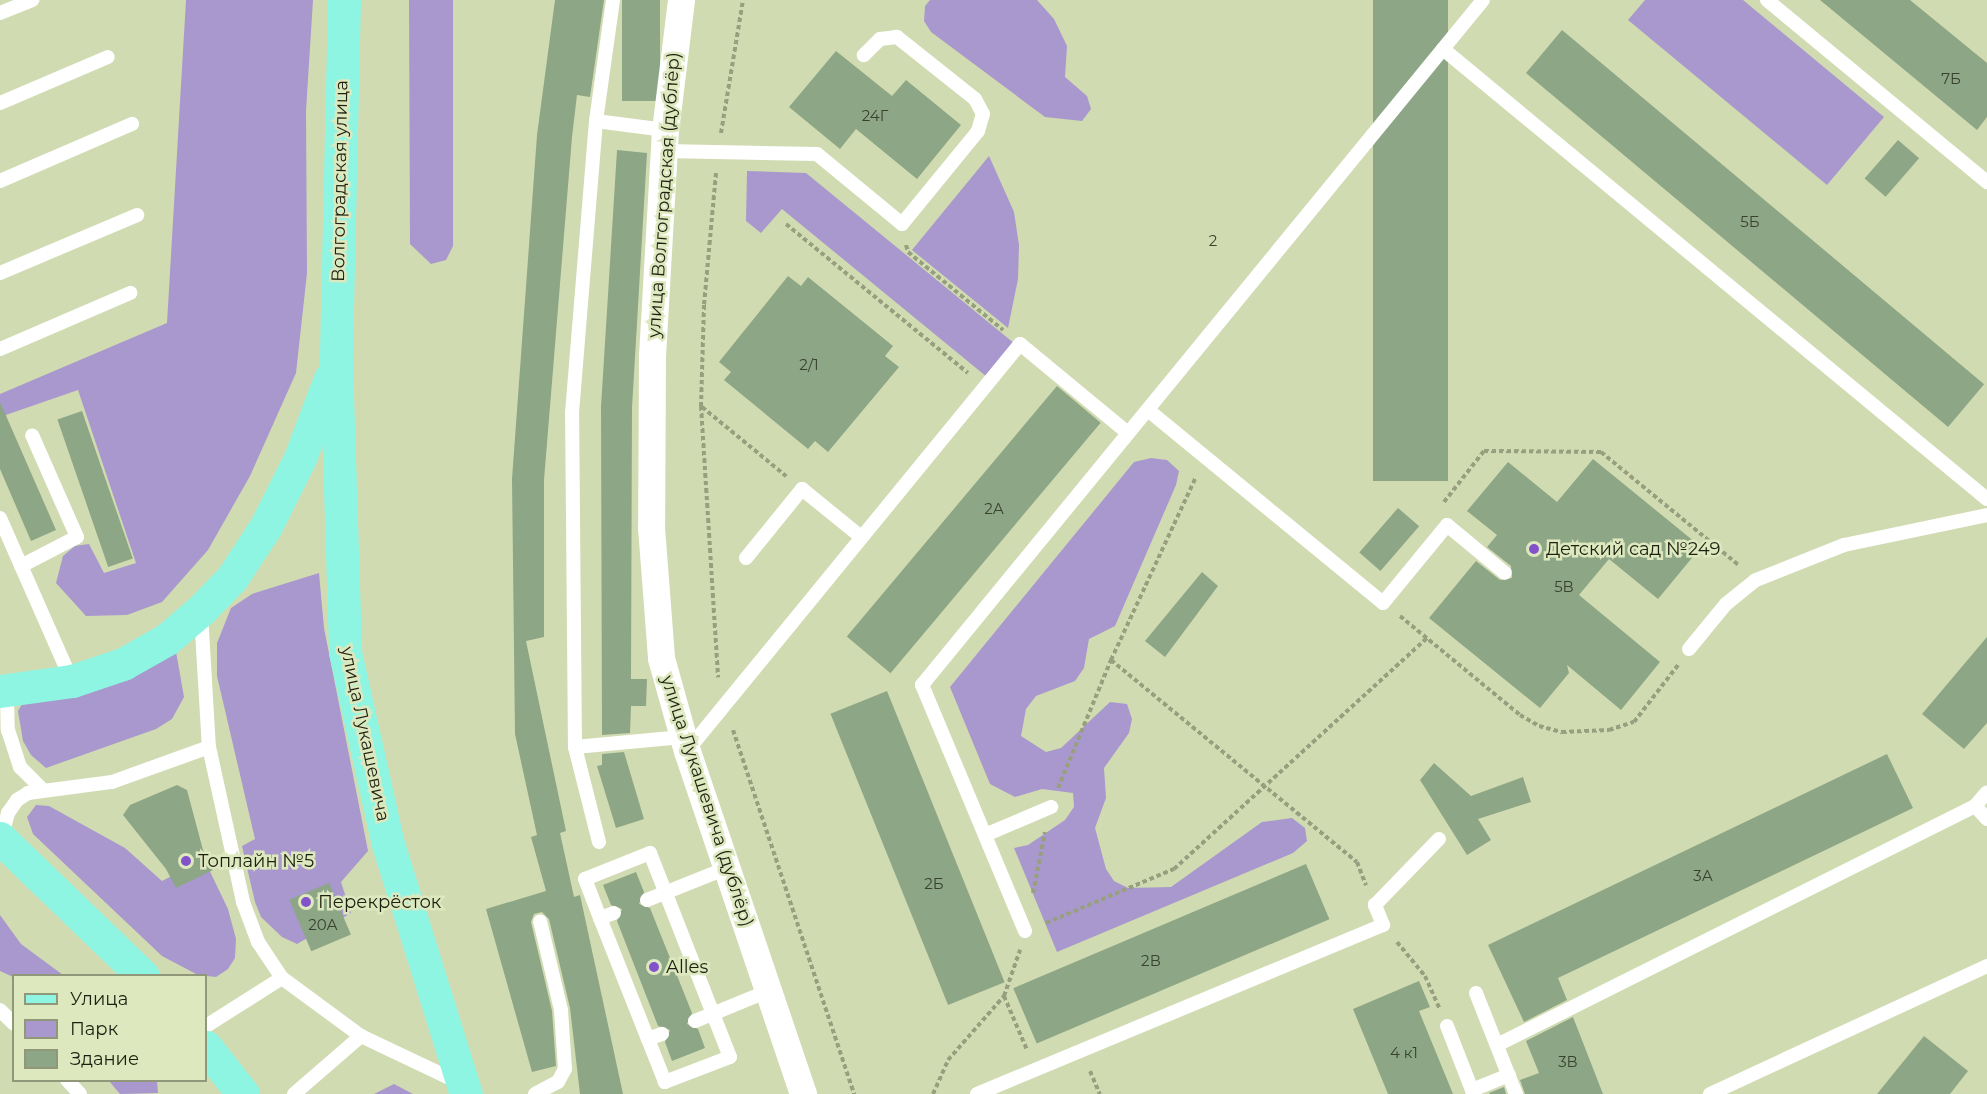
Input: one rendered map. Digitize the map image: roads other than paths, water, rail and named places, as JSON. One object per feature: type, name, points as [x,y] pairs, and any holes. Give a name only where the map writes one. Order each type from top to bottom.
[{"type":"main road","name":"Волгоградская улица","points":[[336,362],[344,0]]},
{"type":"main road","points":[[3,691],[72,681],[123,664],[167,639],[201,610],[232,578],[266,526],[300,458],[336,362]]},
{"type":"main road","name":"улица Лукашевича","points":[[336,362],[345,652],[388,844],[464,1089]]},
{"type":"main road","points":[[4,841],[142,974]]},
{"type":"main road","points":[[207,1048],[243,1094]]},
{"type":"street","name":"улица Волгоградская (дублёр)","points":[[652,355],[664,140],[681,0]]},
{"type":"street","name":"улица Лукашевича (дублёр)","points":[[652,355],[651,539],[661,657],[685,744],[803,1094]]},
{"type":"lane","points":[[0,14],[32,0]]},
{"type":"lane","points":[[599,842],[575,747],[572,413],[596,121],[613,0]]},
{"type":"lane","points":[[1026,931],[922,685],[1483,0]]},
{"type":"lane","points":[[1767,0],[1987,182]]},
{"type":"lane","points":[[596,121],[718,152],[817,154],[902,224],[978,131],[983,114],[975,99],[897,37],[880,39],[864,55]]},
{"type":"lane","points":[[1443,49],[1987,499]]},
{"type":"lane","points":[[0,103],[108,57]]},
{"type":"lane","points":[[0,181],[132,124]]},
{"type":"lane","points":[[0,273],[137,215]]},
{"type":"lane","points":[[0,349],[130,293]]},
{"type":"lane","points":[[575,747],[685,744],[725,705],[1020,344],[1128,433]]},
{"type":"lane","points":[[1148,410],[1383,603],[1447,525],[1505,573]]},
{"type":"lane","points":[[21,566],[77,537],[32,435]]},
{"type":"lane","points":[[746,558],[802,489],[861,537]]},
{"type":"lane","points":[[1689,649],[1726,604],[1756,580],[1844,545],[1987,515]]},
{"type":"lane","points":[[0,518],[72,681]]},
{"type":"lane","points":[[201,610],[209,747],[243,903],[258,942],[282,978],[361,1036],[464,1089]]},
{"type":"lane","points":[[3,691],[8,730],[20,767],[43,790]]},
{"type":"lane","points":[[4,841],[4,828],[8,813],[17,800],[43,790],[112,782],[209,747]]},
{"type":"lane","points":[[1497,1046],[1975,806],[1987,792]]},
{"type":"lane","points":[[1975,806],[1987,819]]},
{"type":"lane","points":[[985,835],[1051,807]]},
{"type":"lane","points":[[977,1094],[1383,925],[1375,905],[1439,839]]},
{"type":"lane","points":[[650,853],[730,1057],[665,1082],[600,918],[585,879],[650,853]]},
{"type":"lane","points":[[647,900],[727,868]]},
{"type":"lane","points":[[600,918],[614,913]]},
{"type":"lane","points":[[535,1094],[558,1082],[565,1069],[561,1010],[540,921]]},
{"type":"lane","points":[[1710,1094],[1987,966]]},
{"type":"lane","points":[[207,1025],[282,978]]},
{"type":"lane","points":[[695,1021],[768,992]]},
{"type":"lane","points":[[1476,993],[1516,1094]]},
{"type":"lane","points":[[0,1010],[12,1022]]},
{"type":"lane","points":[[1447,1026],[1473,1092],[1509,1075]]},
{"type":"lane","points":[[648,1039],[662,1034]]},
{"type":"lane","points":[[294,1094],[361,1036]]},
{"type":"lane","points":[[69,1082],[80,1094]]},
{"type":"place","name":"Детский сад №249","points":[[1534,549]]},
{"type":"place","name":"Топлайн №5","points":[[186,861]]},
{"type":"place","name":"Перекрёсток","points":[[306,902]]},
{"type":"place","name":"Alles","points":[[654,967]]}]
